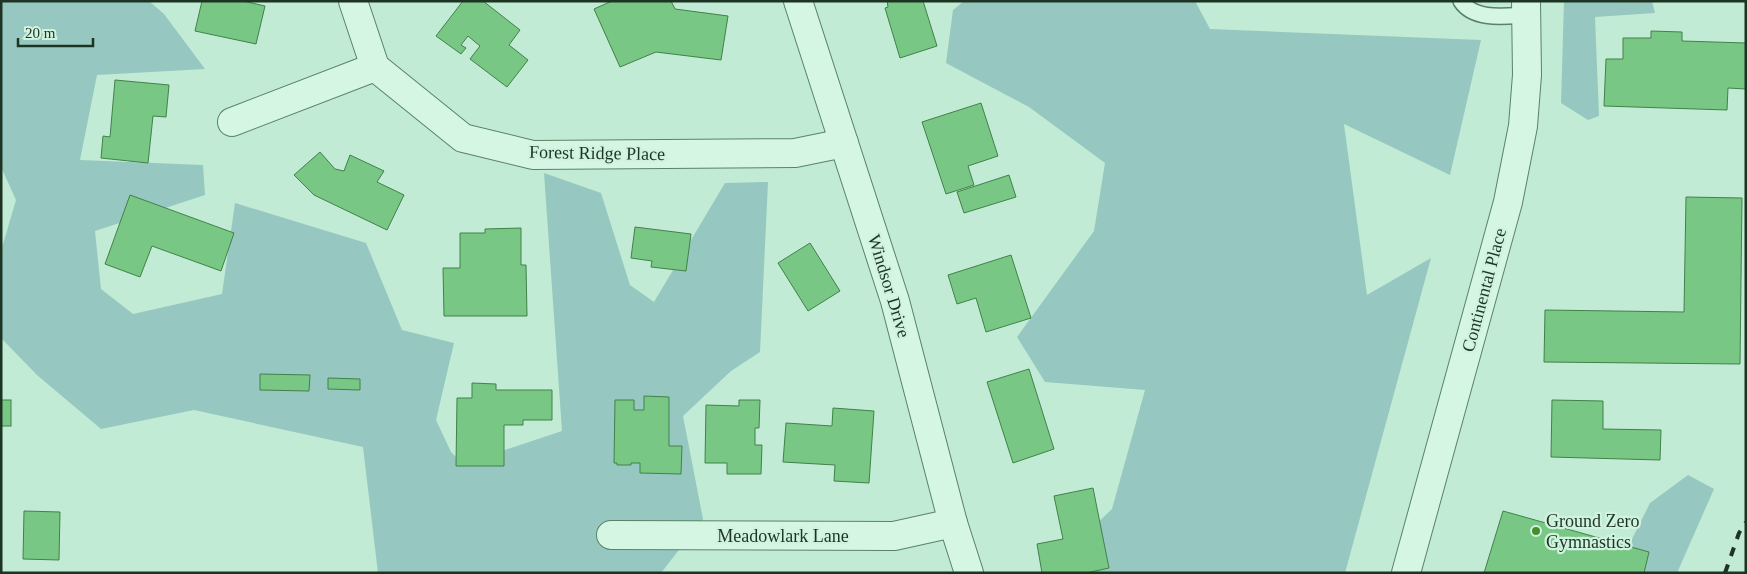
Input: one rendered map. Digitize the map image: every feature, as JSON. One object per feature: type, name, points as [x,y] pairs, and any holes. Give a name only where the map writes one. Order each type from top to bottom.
[{"type":"street","points":[[232,122],[375,66],[353,1]]},
{"type":"street","name":"Windsor Drive","points":[[798,1],[895,302],[953,523],[969,573]]},
{"type":"street","name":"Continental Place","points":[[1406,573],[1508,202],[1524,126],[1527,75],[1526,8]]},
{"type":"street","name":"Forest Ridge Place","points":[[375,66],[463,138],[533,155],[795,153],[844,143]]},
{"type":"street","name":"Meadowlark Lane","points":[[611,535],[894,536],[953,523]]},
{"type":"lane","points":[[1461,1],[1465,7],[1479,14],[1501,16],[1526,8]]},
{"type":"shaded area","points":[[1,1],[149,1],[164,14],[205,69],[97,75],[80,160],[203,165],[205,195],[95,231],[101,289],[133,314],[222,294],[235,203],[366,243],[402,330],[454,343],[436,420],[451,452],[463,464],[562,431],[544,173],[601,193],[630,285],[654,302],[725,183],[768,182],[760,352],[731,371],[683,416],[703,519],[661,573],[378,573],[363,447],[194,410],[101,429],[37,375],[1,338],[1,251],[16,200],[1,167]]},
{"type":"shaded area","points":[[964,1],[1195,1],[1210,29],[1481,40],[1450,175],[1344,124],[1367,295],[1431,258],[1345,573],[1045,573],[1112,509],[1145,390],[1045,382],[1017,337],[1094,231],[1105,163],[1029,107],[946,63],[953,10]]},
{"type":"shaded area","points":[[1564,1],[1652,1],[1655,13],[1595,17],[1599,116],[1588,120],[1561,103]]},
{"type":"shaded area","points":[[1688,475],[1714,489],[1677,573],[1615,573],[1650,503]]},
{"type":"building","points":[[202,1],[243,1],[265,6],[256,44],[195,31]]},
{"type":"building","points":[[463,1],[483,1],[520,30],[509,45],[528,60],[507,87],[470,59],[480,46],[468,36],[461,45],[466,48],[461,54],[436,36]]},
{"type":"building","points":[[612,1],[671,1],[675,9],[728,16],[721,60],[656,52],[620,67],[594,9]]},
{"type":"building","points":[[887,1],[923,1],[937,46],[900,58],[885,8],[888,7]]},
{"type":"building","points":[[1651,31],[1682,32],[1682,41],[1746,43],[1746,89],[1728,88],[1727,110],[1604,106],[1606,59],[1623,59],[1623,38],[1651,38]]},
{"type":"building","points":[[115,80],[169,85],[166,117],[153,116],[148,163],[101,158],[103,136],[110,137]]},
{"type":"building","points":[[981,103],[998,156],[968,166],[974,185],[946,194],[922,122]]},
{"type":"building","points":[[320,152],[335,169],[344,171],[350,155],[384,171],[377,182],[404,195],[387,230],[314,195],[294,175]]},
{"type":"building","points":[[1009,175],[1016,197],[964,213],[957,192]]},
{"type":"building","points":[[130,195],[234,233],[221,271],[152,246],[140,277],[105,264]]},
{"type":"building","points":[[1686,197],[1742,198],[1740,364],[1544,362],[1545,310],[1684,312]]},
{"type":"building","points":[[635,227],[691,234],[686,271],[651,267],[652,261],[631,258]]},
{"type":"building","points":[[521,228],[521,265],[526,265],[527,316],[444,316],[443,268],[460,268],[460,233],[485,233],[485,229]]},
{"type":"building","points":[[810,243],[840,291],[808,311],[778,263]]},
{"type":"building","points":[[1011,255],[1031,318],[986,332],[976,298],[957,304],[948,275]]},
{"type":"building","points":[[1029,369],[1054,449],[1013,463],[987,382]]},
{"type":"building","points":[[260,374],[310,375],[309,391],[260,390]]},
{"type":"building","points":[[328,378],[360,379],[360,390],[328,389]]},
{"type":"building","points":[[472,383],[496,384],[496,390],[552,390],[552,420],[523,420],[523,425],[504,425],[504,466],[456,466],[457,398],[472,398]]},
{"type":"building","points":[[644,396],[669,397],[669,446],[682,446],[681,474],[640,473],[640,463],[617,465],[617,463],[614,463],[615,400],[634,400],[634,410],[644,410]]},
{"type":"building","points":[[1,400],[11,400],[11,426],[1,426]]},
{"type":"building","points":[[739,400],[760,400],[759,428],[755,428],[755,445],[762,445],[761,474],[727,474],[727,463],[705,463],[706,405],[739,406]]},
{"type":"building","points":[[1552,400],[1603,401],[1603,429],[1661,430],[1660,460],[1551,457]]},
{"type":"building","points":[[833,408],[874,411],[869,483],[834,481],[835,465],[783,462],[786,423],[832,426]]},
{"type":"building","points":[[1093,488],[1109,568],[1086,573],[1042,573],[1037,544],[1063,539],[1054,496]]},
{"type":"building","points":[[24,511],[60,512],[59,560],[23,559]]},
{"type":"building","name":"Ground Zero Gymnastics","points":[[1503,511],[1649,552],[1644,573],[1484,573]]},
{"type":"railway","points":[[1725,573],[1739,533],[1746,522]]},
{"type":"place","name":"Ground Zero Gymnastics","points":[[1536,531]]}]
